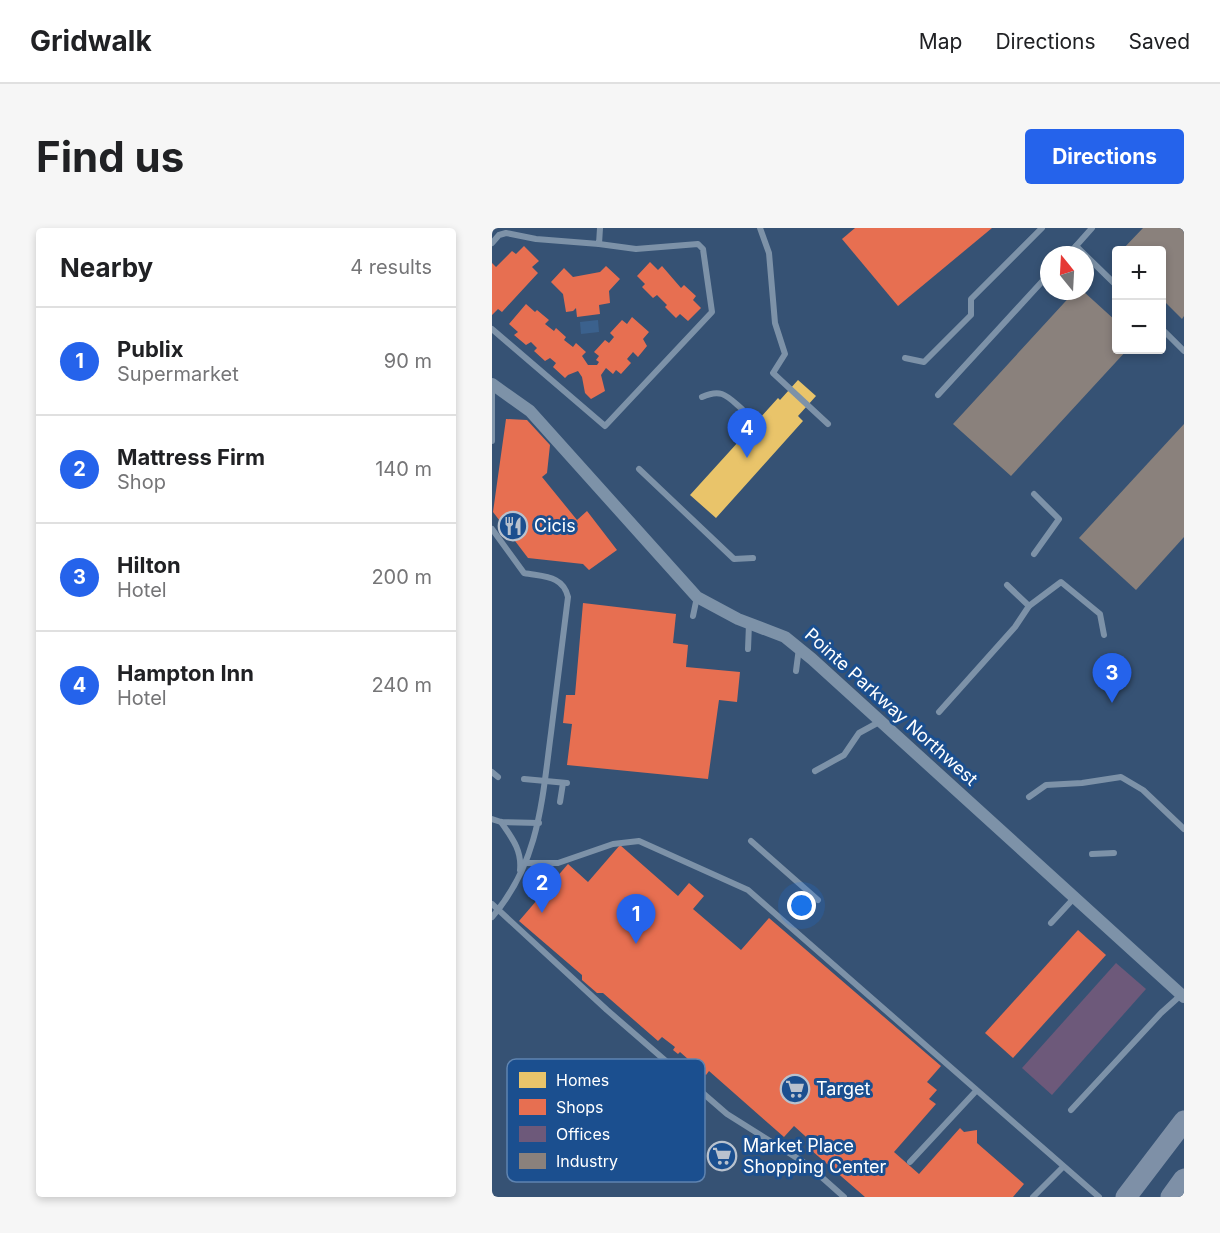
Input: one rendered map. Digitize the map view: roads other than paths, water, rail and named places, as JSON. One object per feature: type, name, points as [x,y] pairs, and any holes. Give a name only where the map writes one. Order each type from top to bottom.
[{"type":"highway","points":[[1126,1197],[1184,1121]]},
{"type":"highway","points":[[1171,1197],[1184,1179]]},
{"type":"street","name":"Pointe Parkway Northwest","points":[[492,384],[530,411],[697,597],[749,623],[785,637],[799,648],[1183,996]]},
{"type":"lane","points":[[599,244],[600,228]]},
{"type":"lane","points":[[760,228],[769,254],[775,323],[785,354],[773,374],[828,424]]},
{"type":"lane","points":[[905,358],[924,362],[971,315],[971,299],[1042,228]]},
{"type":"lane","points":[[1076,246],[1092,228]]},
{"type":"lane","points":[[492,243],[499,235],[506,233],[536,239],[636,249],[698,244],[703,249],[712,312],[605,426],[492,329]]},
{"type":"lane","points":[[1094,264],[1112,281]]},
{"type":"lane","points":[[938,395],[1040,284]]},
{"type":"lane","points":[[1166,334],[1184,351]]},
{"type":"lane","points":[[492,384],[492,441]]},
{"type":"lane","points":[[702,397],[713,392],[725,394],[742,409]]},
{"type":"lane","points":[[639,469],[734,559],[753,558]]},
{"type":"lane","points":[[1034,494],[1059,519],[1034,554]]},
{"type":"lane","points":[[492,529],[524,573],[557,580],[566,587],[568,597],[539,823],[519,879],[492,917]]},
{"type":"lane","points":[[939,712],[1015,627],[1029,606],[1061,582],[1100,614],[1104,635]]},
{"type":"lane","points":[[1007,585],[1029,606]]},
{"type":"lane","points":[[693,616],[697,597]]},
{"type":"lane","points":[[748,649],[749,623]]},
{"type":"lane","points":[[796,671],[799,648]]},
{"type":"lane","points":[[815,771],[844,755],[859,733],[882,721]]},
{"type":"lane","points":[[492,772],[498,777]]},
{"type":"lane","points":[[1029,797],[1046,785],[1082,783],[1121,777],[1143,790],[1184,830]]},
{"type":"lane","points":[[524,779],[565,783],[560,802]]},
{"type":"lane","points":[[492,819],[501,822],[539,823]]},
{"type":"lane","points":[[501,822],[517,846],[521,857],[519,879]]},
{"type":"lane","points":[[525,863],[558,863],[613,844],[639,841],[748,890],[1099,1197]]},
{"type":"lane","points":[[751,841],[818,900]]},
{"type":"lane","points":[[1092,854],[1114,853]]},
{"type":"lane","points":[[1051,923],[1075,897]]},
{"type":"lane","points":[[492,904],[664,1059]]},
{"type":"lane","points":[[1071,1110],[1161,1012],[1183,996]]},
{"type":"lane","points":[[910,1162],[976,1090]]},
{"type":"lane","points":[[705,1095],[727,1114],[808,1166],[844,1197]]},
{"type":"lane","points":[[1033,1197],[1064,1167]]},
{"type":"water","points":[[598,320],[599,332],[581,334],[580,322]]},
{"type":"place","name":"Hampton Inn","points":[[747,458]]},
{"type":"place","name":"Cicis","points":[[513,526]]},
{"type":"place","name":"Hilton","points":[[1112,703]]},
{"type":"place","name":"Mattress Firm","points":[[542,913]]},
{"type":"place","name":"Publix","points":[[636,944]]},
{"type":"place","name":"Target","points":[[795,1089]]},
{"type":"place","name":"Market Place Shopping Center","points":[[722,1156]]}]
